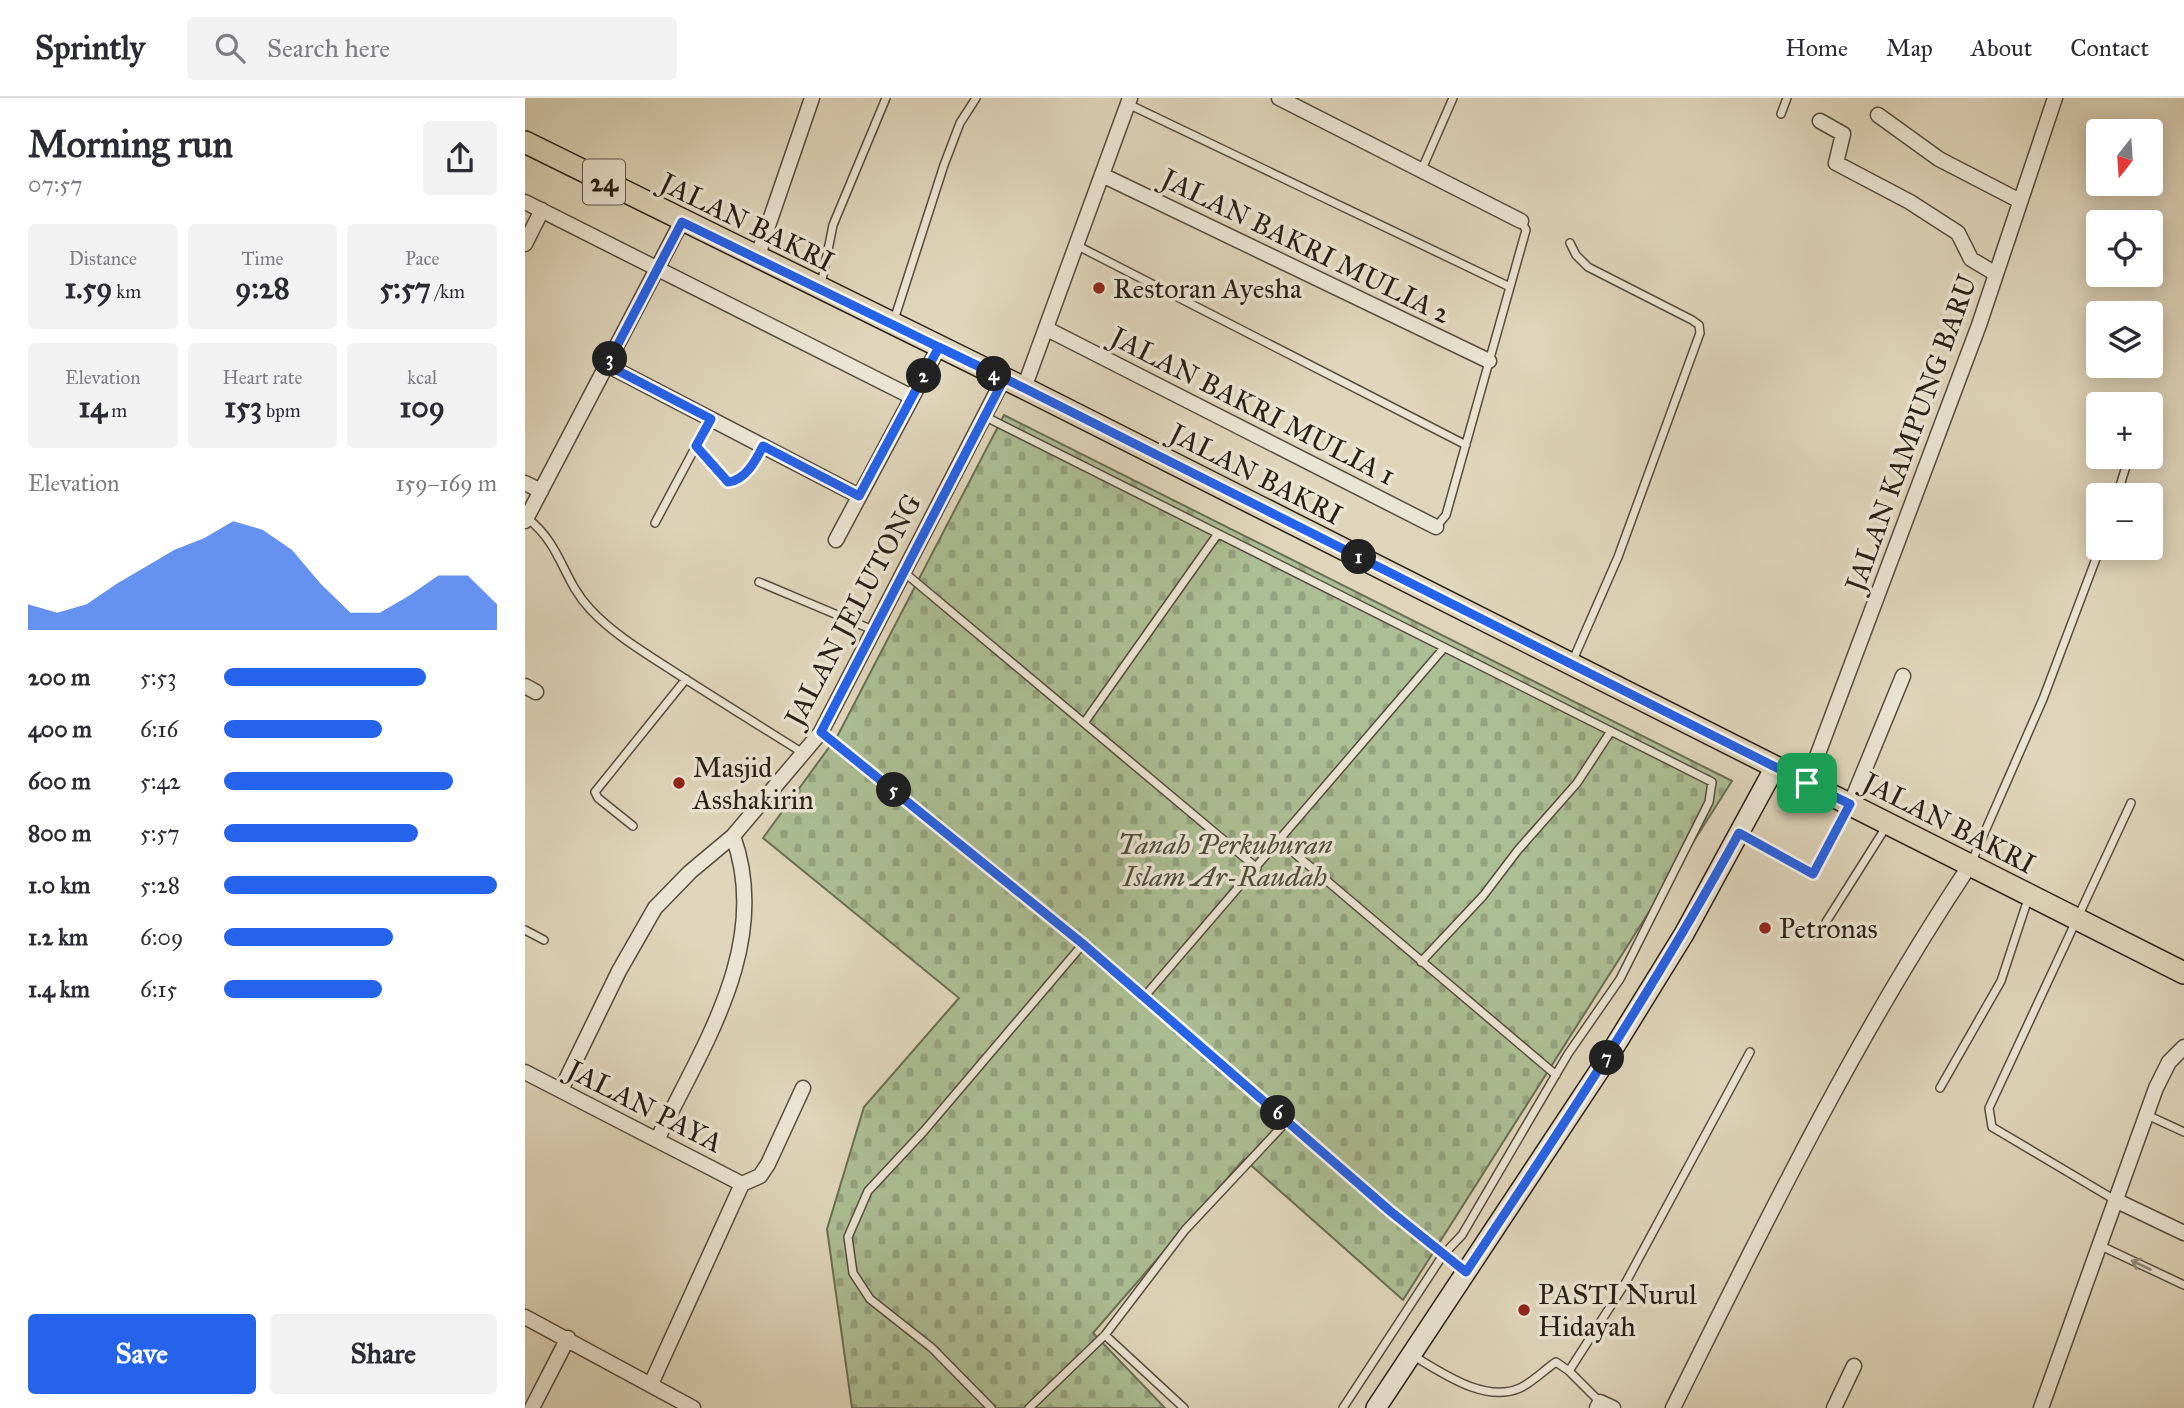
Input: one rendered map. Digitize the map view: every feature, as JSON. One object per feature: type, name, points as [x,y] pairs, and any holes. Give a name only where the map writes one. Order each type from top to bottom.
[{"type":"main road","name":"JALAN BAKRI","points":[[525,142],[682,222],[1024,388],[2184,973]]},
{"type":"street","points":[[757,258],[813,98]]},
{"type":"street","points":[[1279,98],[1521,221]]},
{"type":"street","name":"JALAN KAMPUNG BARU","points":[[1807,783],[1996,274],[2055,98]]},
{"type":"street","points":[[1024,388],[1129,101]]},
{"type":"street","points":[[1878,115],[1939,159],[2021,201]]},
{"type":"street","points":[[1820,121],[1843,134],[1836,163],[1910,202],[1958,233],[1971,259],[1996,274]]},
{"type":"street","name":"JALAN BAKRI MULIA 2","points":[[1102,175],[1489,360]]},
{"type":"street","points":[[525,202],[912,397]]},
{"type":"street","points":[[525,244],[541,210]]},
{"type":"street","points":[[526,520],[682,222]]},
{"type":"street","name":"JALAN BAKRI MULIA 1","points":[[1047,329],[1436,527]]},
{"type":"street","points":[[836,540],[939,347]]},
{"type":"street","points":[[607,365],[859,496]]},
{"type":"street","name":"JALAN JELUTONG","points":[[561,1090],[619,971],[655,908],[690,872],[733,836],[821,732],[1004,379]]},
{"type":"street","points":[[525,483],[541,491]]},
{"type":"street","points":[[1850,804],[1903,676]]},
{"type":"street","points":[[1376,1408],[1605,1062],[1684,934],[1775,767]]},
{"type":"street","points":[[657,1140],[712,1029],[737,966],[744,931],[745,897],[740,856],[733,836]]},
{"type":"street","points":[[1673,1408],[1794,1166],[1867,1029],[1920,940],[1970,865]]},
{"type":"street","points":[[2041,1408],[2146,1115],[2169,1062],[2184,1047]]},
{"type":"street","name":"JALAN PAYA","points":[[525,1072],[742,1184]]},
{"type":"street","points":[[651,1384],[742,1184],[760,1176],[768,1164],[803,1088]]},
{"type":"street","points":[[2115,1200],[2184,1233]]},
{"type":"street","points":[[525,1317],[568,1338],[688,1407]]},
{"type":"street","points":[[532,1408],[568,1338]]},
{"type":"street","points":[[1834,1408],[1854,1366]]},
{"type":"lane","points":[[821,289],[836,217],[886,98]]},
{"type":"lane","points":[[893,324],[948,154],[960,123],[976,98]]},
{"type":"lane","points":[[1422,169],[1453,98]]},
{"type":"lane","points":[[1781,114],[1787,98]]},
{"type":"lane","points":[[1129,101],[1510,287]]},
{"type":"lane","points":[[1436,527],[1447,515],[1526,230],[1521,221]]},
{"type":"lane","points":[[1570,243],[1588,267],[1692,320],[1699,325],[1700,333],[1618,557],[1572,664]]},
{"type":"lane","points":[[1077,246],[1466,445]]},
{"type":"lane","points":[[984,416],[1712,782],[1713,789],[1620,979],[1556,1075],[1462,1235],[1443,1255],[1343,1408]]},
{"type":"lane","points":[[655,523],[711,419]]},
{"type":"lane","points":[[696,446],[728,482],[741,477],[754,464],[763,446]]},
{"type":"lane","points":[[526,520],[553,543],[575,590],[589,609],[686,679],[803,753]]},
{"type":"lane","points":[[1084,723],[1217,535]]},
{"type":"lane","points":[[1970,865],[2043,699],[2095,560]]},
{"type":"lane","points":[[905,573],[1257,868]]},
{"type":"lane","points":[[759,582],[874,630]]},
{"type":"lane","points":[[1144,997],[1443,649]]},
{"type":"lane","points":[[633,826],[598,798],[595,792],[686,679]]},
{"type":"lane","points":[[1421,962],[1483,895],[1518,850],[1577,783],[1611,731]]},
{"type":"lane","points":[[821,732],[1083,944],[1466,1272]]},
{"type":"lane","points":[[2115,1200],[1992,1127],[1989,1108],[2131,803]]},
{"type":"lane","points":[[1739,833],[1813,874],[1850,804]]},
{"type":"lane","points":[[1826,922],[1888,824]]},
{"type":"lane","points":[[1280,841],[1556,1075]]},
{"type":"lane","points":[[1940,1088],[2001,981],[2029,895]]},
{"type":"lane","points":[[525,930],[544,940]]},
{"type":"lane","points":[[991,1408],[932,1348],[870,1299],[853,1273],[848,1237],[867,1191],[925,1131],[1083,944]]},
{"type":"lane","points":[[1569,1371],[1626,1282],[1750,1052]]},
{"type":"lane","points":[[2146,1115],[2184,1132]]},
{"type":"lane","points":[[1029,1408],[1105,1335],[1185,1230],[1287,1121]]},
{"type":"lane","points":[[2099,1245],[2184,1285]]},
{"type":"lane","points":[[1105,1335],[1184,1408]]},
{"type":"lane","points":[[1411,1355],[1452,1378],[1499,1393],[1523,1387],[1556,1362],[1569,1371],[1603,1406]]},
{"type":"green space","name":"Tanah Perkuburan Islam Ar-Raudah","points":[[1004,415],[1732,781],[1403,1300],[1244,1159],[1093,1333],[1165,1408],[852,1408],[827,1229],[864,1107],[959,998],[763,838],[838,735]]},
{"type":"place","name":"Restoran Ayesha","points":[[1099,288]]},
{"type":"place","name":"Masjid Asshakirin","points":[[679,783]]},
{"type":"place","name":"Petronas","points":[[1765,928]]},
{"type":"place","name":"PASTI Nurul Hidayah","points":[[1524,1310]]},
{"type":"route","points":[[1807,783],[1024,388],[939,347],[859,496],[763,446],[754,464],[741,477],[735,481],[724,480],[696,446],[711,419],[607,365],[682,222],[1004,379],[821,732],[1083,944],[1390,1211],[1466,1272],[1605,1062],[1684,934],[1739,833],[1813,874],[1850,804],[1807,783]]}]
